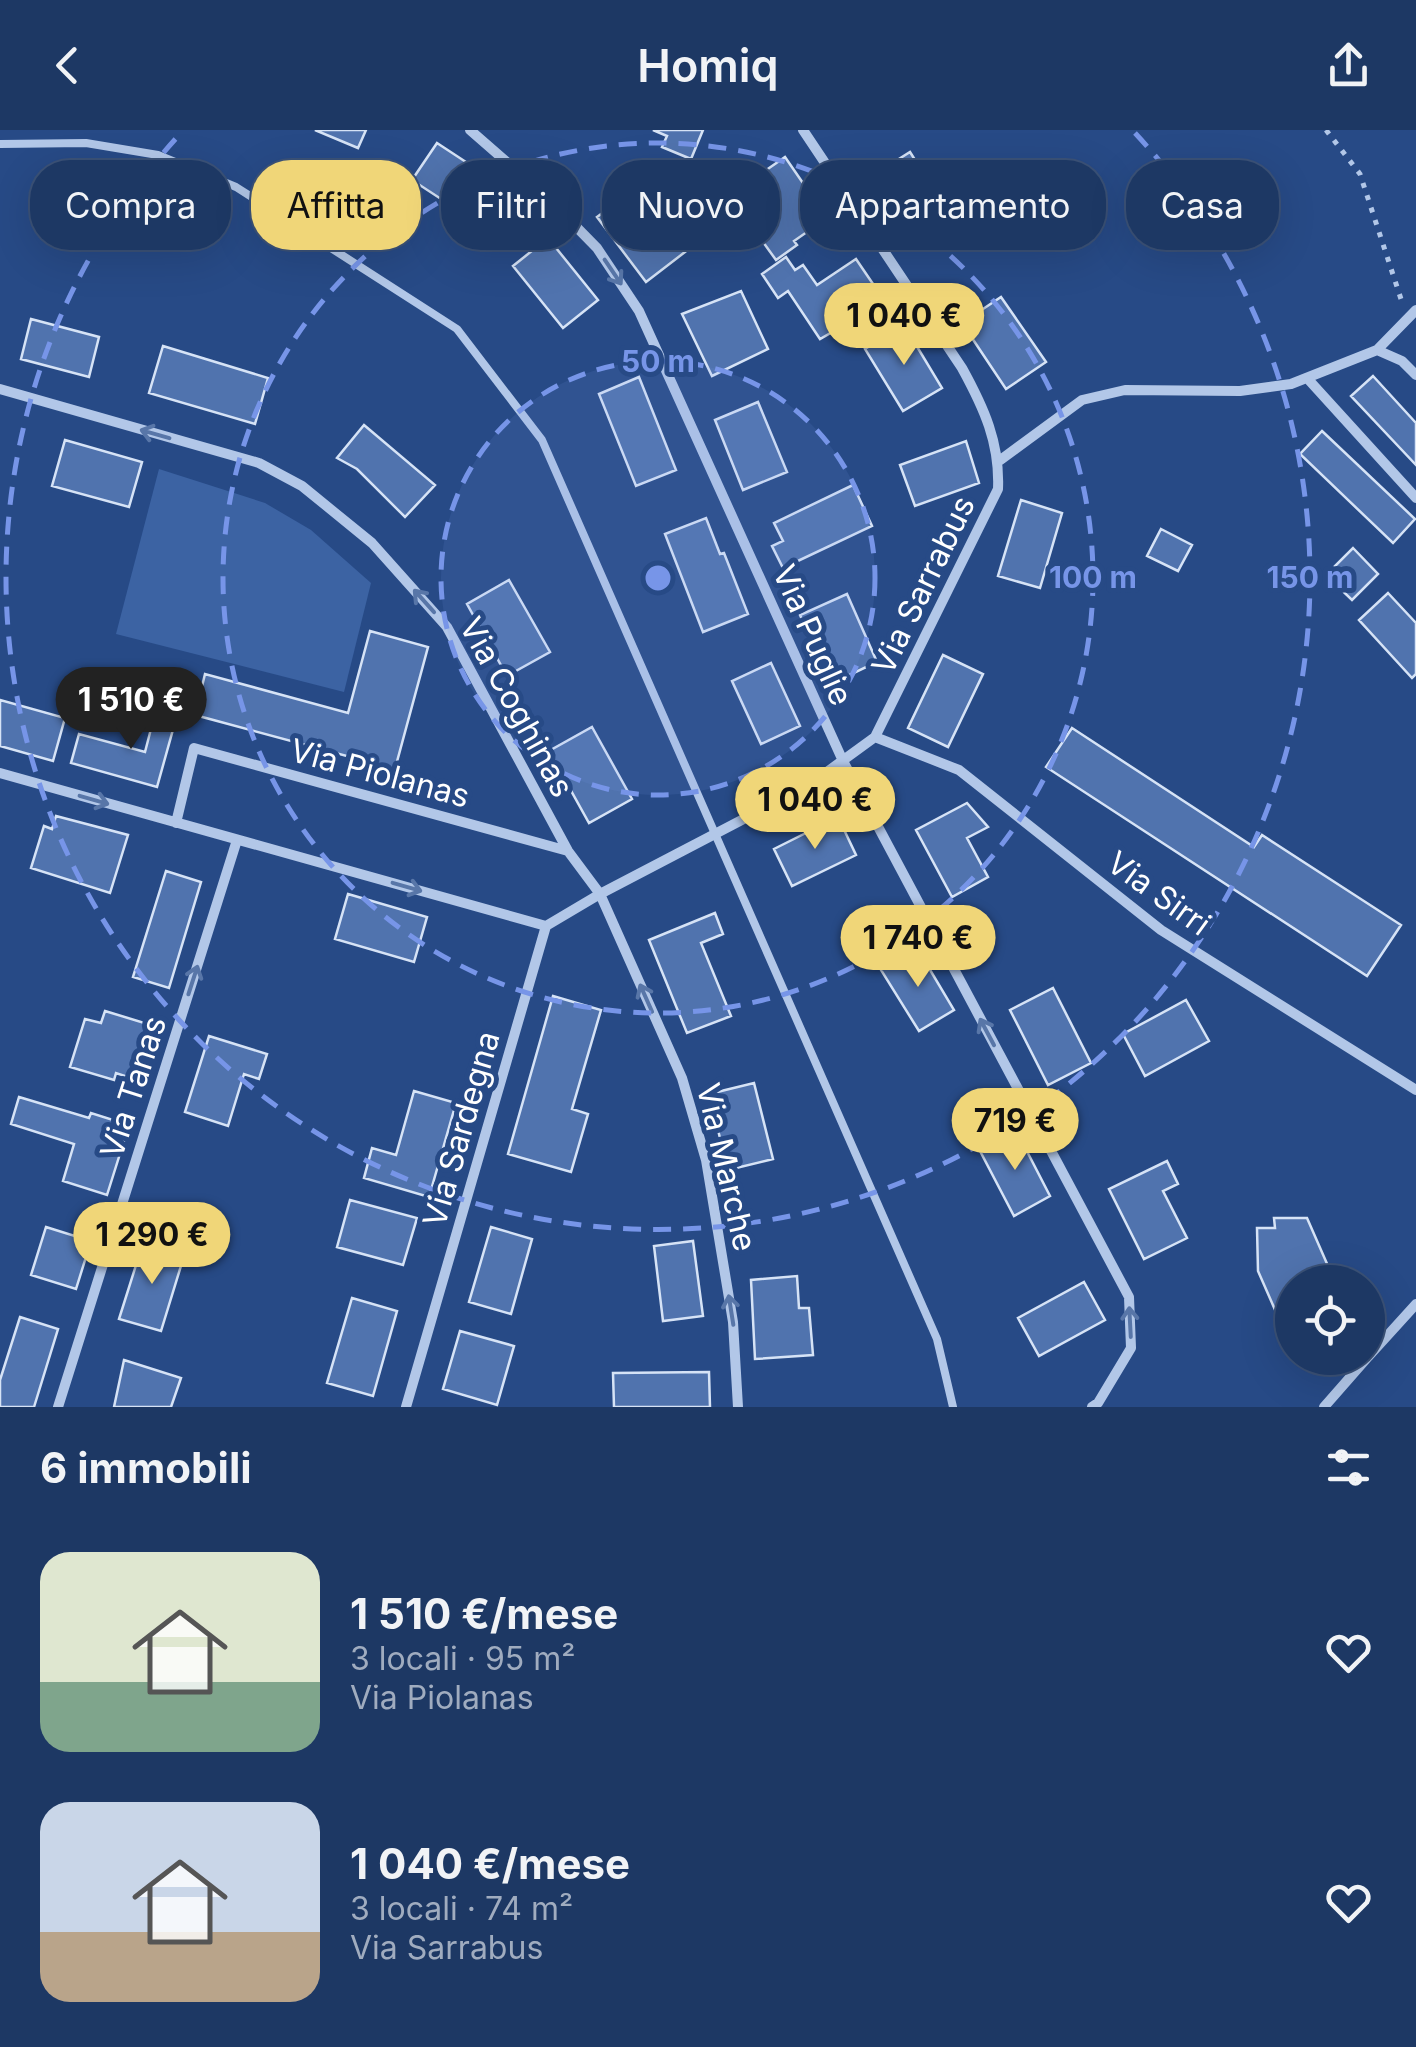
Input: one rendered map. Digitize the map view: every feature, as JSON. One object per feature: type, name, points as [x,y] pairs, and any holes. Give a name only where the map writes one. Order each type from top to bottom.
[{"type":"street","name":"Via Puglie","points":[[470,130],[598,248],[639,310],[843,760],[1129,1297],[1131,1348],[1098,1404],[1092,1407]]},
{"type":"street","name":"Via Sarrabus","points":[[600,894],[809,785],[875,737],[998,489],[999,461],[987,417],[962,368],[803,130]]},
{"type":"street","points":[[999,461],[1082,400],[1125,390],[1240,391],[1291,384],[1377,350],[1412,314]]},
{"type":"street","points":[[1377,350],[1402,361],[1416,375]]},
{"type":"street","points":[[1307,378],[1416,498]]},
{"type":"street","name":"Via Coghinas","points":[[0,389],[259,464],[302,486],[372,543],[447,627],[568,851],[600,894]]},
{"type":"street","name":"Via Sirri","points":[[875,737],[959,770],[1161,930],[1416,1090]]},
{"type":"street","name":"Via Piolanas","points":[[176,823],[194,748],[568,851]]},
{"type":"street","points":[[0,774],[546,926],[600,894]]},
{"type":"street","name":"Via Tanas","points":[[58,1407],[237,840]]},
{"type":"street","name":"Via Marche","points":[[600,894],[682,1078],[706,1160],[733,1322],[738,1407]]},
{"type":"street","name":"Via Sardegna","points":[[406,1407],[546,926]]},
{"type":"street","points":[[1385,1338],[1416,1304]]},
{"type":"street","points":[[1324,1407],[1352,1375]]},
{"type":"lane","points":[[0,144],[86,143],[158,155],[236,187],[457,329],[542,440],[936,1339],[953,1407]]},
{"type":"path","points":[[1326,130],[1360,174],[1412,314]]},
{"type":"shaded area","points":[[159,469],[265,503],[311,530],[371,583],[344,692],[116,634]]},
{"type":"building","points":[[315,130],[366,130],[358,148]]},
{"type":"building","points":[[653,130],[703,130],[691,159],[662,147],[667,136]]},
{"type":"building","points":[[437,143],[463,160],[441,160],[441,199],[421,186],[421,167]]},
{"type":"building","points":[[910,152],[915,160],[897,160]]},
{"type":"building","points":[[785,157],[800,179],[800,237],[794,241],[797,245],[776,260],[769,250],[780,250],[780,160]]},
{"type":"building","points":[[533,250],[558,250],[598,300],[563,328],[513,266]]},
{"type":"building","points":[[622,250],[683,250],[685,252],[646,282]]},
{"type":"building","points":[[786,257],[795,270],[803,265],[817,285],[856,259],[873,284],[829,313],[839,328],[820,339],[788,291],[778,298],[762,274]]},
{"type":"building","points":[[741,291],[768,349],[712,376],[682,314]]},
{"type":"building","points":[[1001,297],[1046,362],[1006,389],[962,323]]},
{"type":"building","points":[[31,319],[99,337],[89,377],[21,359]]},
{"type":"building","points":[[904,325],[942,388],[903,411],[865,349]]},
{"type":"building","points":[[163,346],[268,378],[255,424],[149,393]]},
{"type":"building","points":[[1373,376],[1416,423],[1416,465],[1351,396]]},
{"type":"building","points":[[639,377],[676,470],[636,486],[599,394]]},
{"type":"building","points":[[758,402],[787,472],[743,490],[715,420]]},
{"type":"building","points":[[364,425],[435,485],[405,517],[357,469],[337,458]]},
{"type":"building","points":[[1322,431],[1415,519],[1393,543],[1300,454]]},
{"type":"building","points":[[65,440],[142,462],[129,507],[52,486]]},
{"type":"building","points":[[966,441],[979,483],[915,506],[900,465]]},
{"type":"building","points":[[853,485],[872,526],[783,568],[772,546],[783,541],[774,523]]},
{"type":"building","points":[[1021,500],[1062,513],[1040,588],[998,576]]},
{"type":"building","points":[[706,518],[748,614],[703,632],[665,534]]},
{"type":"building","points":[[1161,529],[1192,545],[1178,571],[1147,556]]},
{"type":"building","points":[[1353,548],[1378,574],[1352,600],[1326,575]]},
{"type":"building","points":[[509,580],[550,652],[507,676],[467,604]]},
{"type":"building","points":[[1388,593],[1416,623],[1416,674],[1412,678],[1359,620]]},
{"type":"building","points":[[847,594],[877,662],[839,680],[822,642],[814,645],[800,615]]},
{"type":"building","points":[[370,631],[428,647],[395,769],[195,715],[205,674],[348,713]]},
{"type":"building","points":[[943,655],[983,674],[948,747],[908,728]]},
{"type":"building","points":[[771,663],[800,726],[761,744],[732,681]]},
{"type":"building","points":[[0,700],[65,718],[53,761],[0,746]]},
{"type":"building","points":[[158,702],[179,708],[157,787],[71,763],[79,734],[145,752]]},
{"type":"building","points":[[592,727],[632,799],[589,823],[549,751]]},
{"type":"building","points":[[1072,728],[1254,847],[1262,835],[1401,925],[1367,976],[1046,767]]},
{"type":"building","points":[[967,803],[988,827],[967,838],[988,877],[952,897],[916,830]]},
{"type":"building","points":[[56,816],[128,835],[110,893],[31,868],[44,826],[52,829]]},
{"type":"building","points":[[838,817],[856,855],[792,886],[774,849]]},
{"type":"building","points":[[166,871],[201,882],[169,988],[133,977]]},
{"type":"building","points":[[348,894],[427,917],[414,962],[335,939]]},
{"type":"building","points":[[715,913],[723,934],[701,943],[731,1016],[687,1033],[649,940]]},
{"type":"building","points":[[917,948],[954,1010],[919,1031],[881,970]]},
{"type":"building","points":[[1053,988],[1091,1063],[1048,1085],[1010,1010]]},
{"type":"building","points":[[553,996],[601,1010],[572,1109],[588,1114],[571,1172],[508,1154]]},
{"type":"building","points":[[1186,1000],[1209,1041],[1145,1076],[1123,1034]]},
{"type":"building","points":[[105,1011],[151,1025],[134,1079],[116,1073],[114,1080],[70,1067],[85,1019],[101,1023]]},
{"type":"building","points":[[209,1036],[267,1054],[259,1079],[244,1074],[228,1126],[185,1112]]},
{"type":"building","points":[[754,1083],[773,1159],[728,1170],[709,1094]]},
{"type":"building","points":[[414,1091],[456,1103],[429,1197],[364,1178],[372,1148],[396,1155]]},
{"type":"building","points":[[19,1097],[89,1118],[91,1113],[129,1125],[107,1195],[63,1181],[74,1144],[11,1124]]},
{"type":"building","points":[[1016,1130],[1050,1196],[1014,1216],[979,1149]]},
{"type":"building","points":[[1167,1161],[1178,1184],[1163,1191],[1187,1238],[1144,1259],[1109,1189]]},
{"type":"building","points":[[350,1200],[417,1218],[403,1265],[337,1247]]},
{"type":"building","points":[[1274,1218],[1307,1218],[1328,1265],[1275,1265],[1275,1310],[1258,1271],[1257,1228],[1275,1228]]},
{"type":"building","points":[[46,1227],[91,1241],[76,1289],[31,1275]]},
{"type":"building","points":[[491,1227],[532,1239],[511,1314],[469,1302]]},
{"type":"building","points":[[693,1241],[703,1316],[663,1321],[654,1246]]},
{"type":"building","points":[[143,1243],[184,1256],[161,1331],[119,1319]]},
{"type":"building","points":[[797,1276],[799,1308],[809,1308],[813,1355],[755,1359],[751,1280]]},
{"type":"building","points":[[1084,1282],[1105,1320],[1039,1356],[1018,1318]]},
{"type":"building","points":[[352,1298],[397,1311],[373,1396],[327,1383]]},
{"type":"building","points":[[20,1317],[58,1329],[34,1407],[0,1407],[0,1380]]},
{"type":"building","points":[[460,1331],[514,1346],[497,1405],[443,1389]]},
{"type":"building","points":[[124,1360],[181,1378],[171,1407],[114,1407]]},
{"type":"building","points":[[709,1372],[710,1407],[614,1407],[613,1373]]}]
